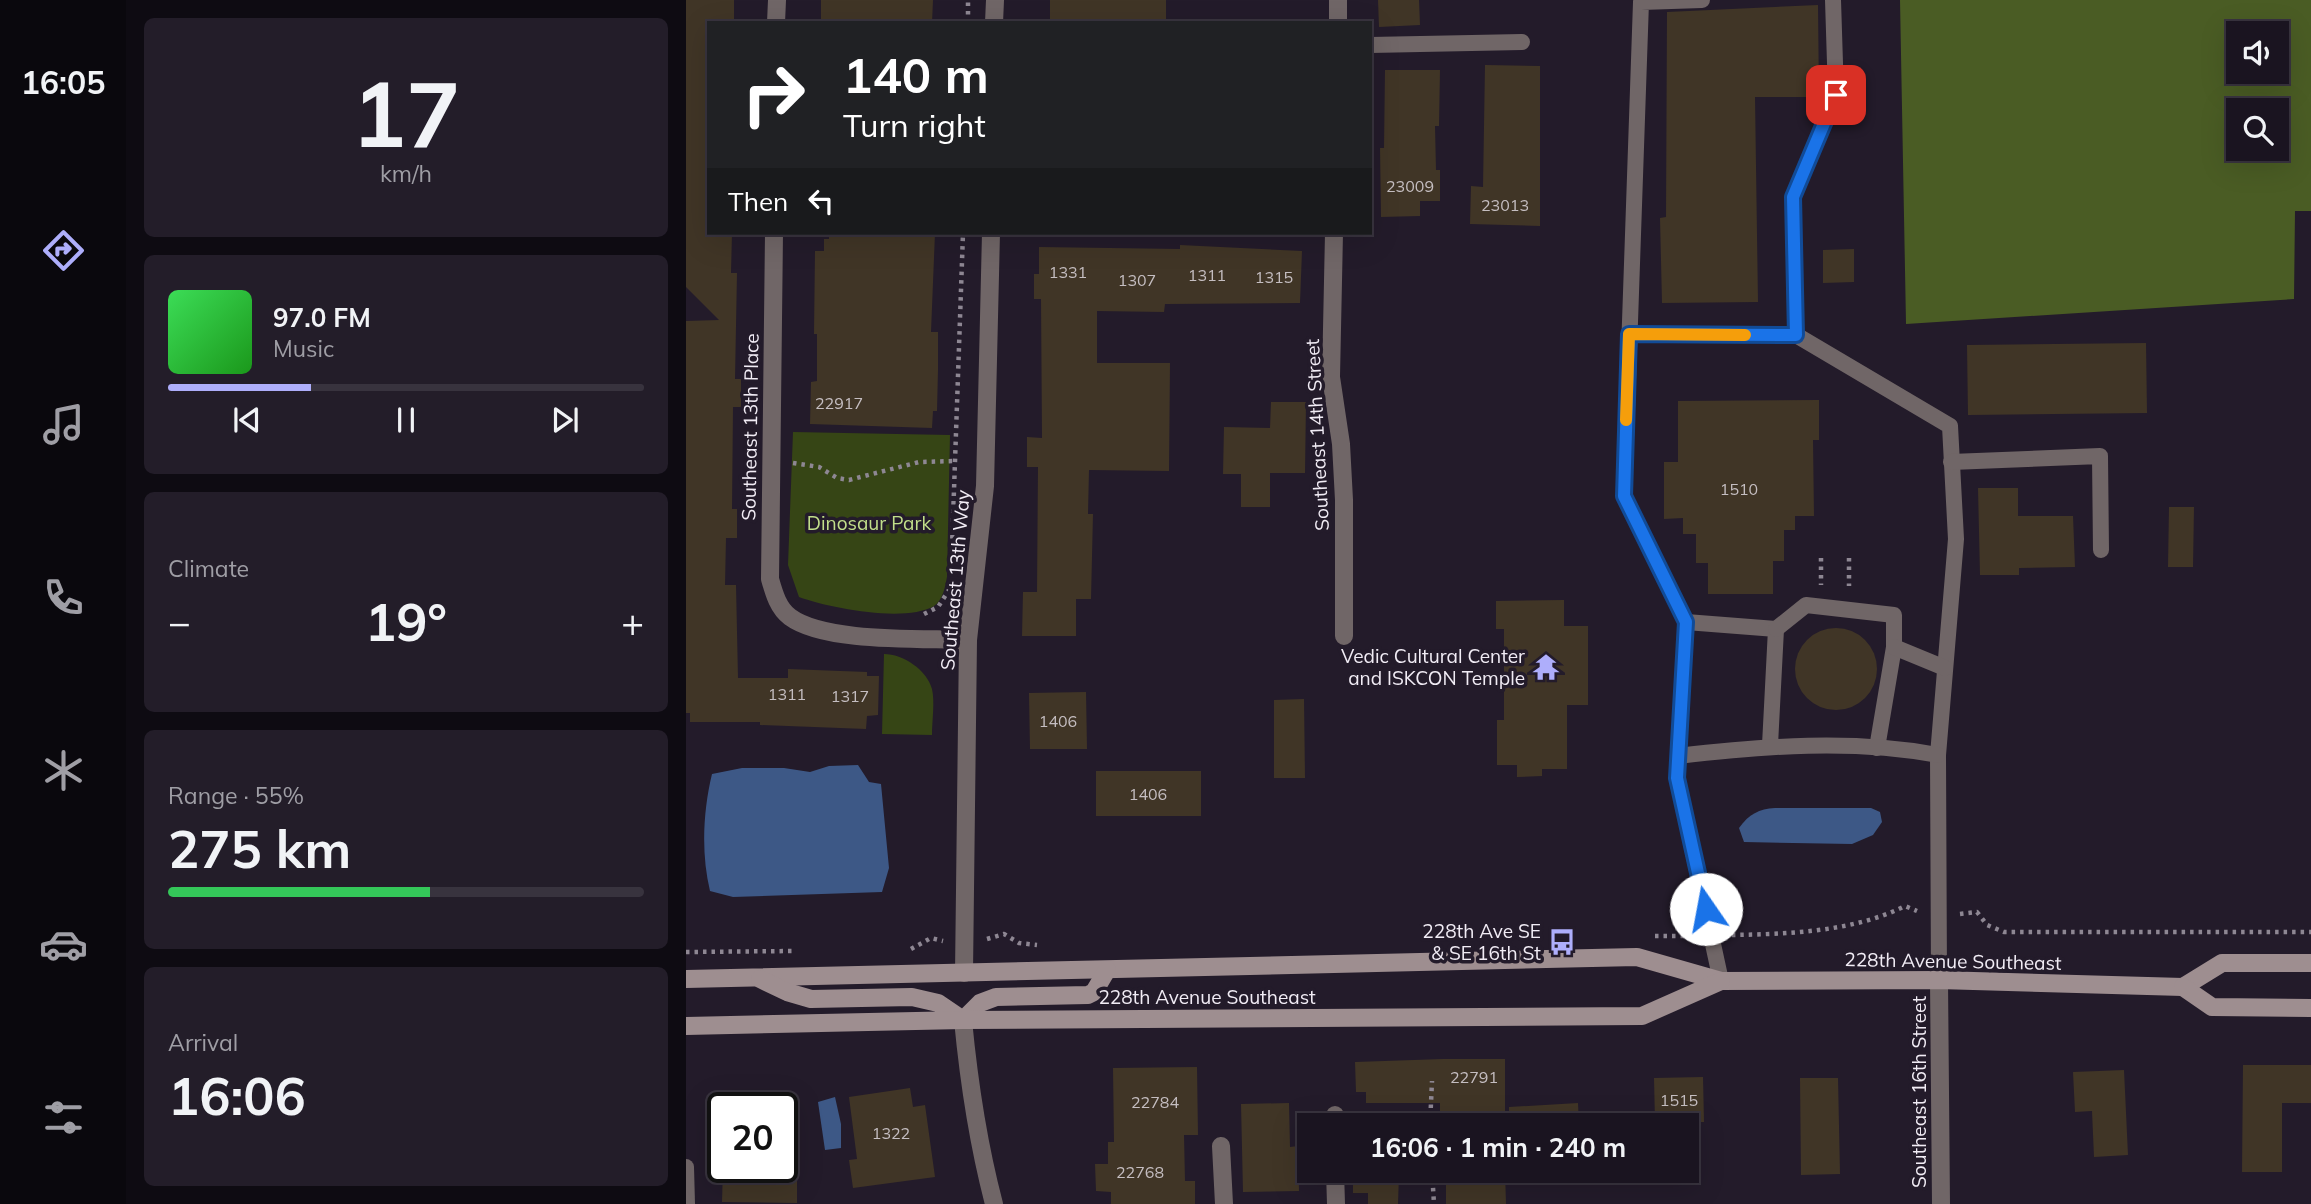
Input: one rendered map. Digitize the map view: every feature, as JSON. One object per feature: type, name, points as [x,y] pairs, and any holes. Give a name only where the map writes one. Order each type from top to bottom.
[{"type":"main road","name":"228th Avenue Southeast","points":[[686,979],[1637,957],[1721,981],[1940,980],[2183,987]]},
{"type":"main road","points":[[2311,963],[2222,963],[2183,987],[2213,1007],[2311,1008]]},
{"type":"main road","points":[[758,978],[787,992],[811,999],[912,997],[938,1003],[963,1020],[980,1003],[996,997],[1088,995],[1094,992],[1107,970]]},
{"type":"main road","name":"228th Avenue Southeast","points":[[686,1026],[963,1020],[1642,1016],[1721,981]]},
{"type":"street","points":[[776,21],[777,0]]},
{"type":"street","points":[[995,0],[995,21]]},
{"type":"street","points":[[1338,21],[1339,0]]},
{"type":"street","name":"Southeast 13th Place","points":[[774,235],[770,579],[775,598],[788,616],[826,633],[968,640]]},
{"type":"street","name":"Southeast 13th Way","points":[[964,973],[968,640],[982,531],[986,462],[991,235]]},
{"type":"street","name":"Southeast 14th Street","points":[[1334,235],[1331,377],[1341,444],[1344,500],[1344,636]]},
{"type":"street","name":"Southeast 16th Street","points":[[1940,980],[1941,1204]]},
{"type":"street","points":[[963,1020],[972,1107],[994,1204]]},
{"type":"street","points":[[1221,1146],[1224,1204]]},
{"type":"street","points":[[1335,1183],[1336,1204]]},
{"type":"lane","points":[[1702,0],[1641,2],[1624,496],[1686,622],[1677,778],[1721,981]]},
{"type":"lane","points":[[1796,335],[1793,197],[1836,95],[1833,0]]},
{"type":"lane","points":[[1372,45],[1522,42]]},
{"type":"lane","points":[[1629,334],[1796,335],[1950,426],[1956,539],[1938,755],[1940,980]]},
{"type":"lane","points":[[1951,462],[2099,456],[2101,550]]},
{"type":"lane","points":[[1686,622],[1776,629],[1806,606],[1894,615],[1894,647],[1877,748]]},
{"type":"lane","points":[[1770,745],[1776,629]]},
{"type":"lane","points":[[1894,647],[1945,668]]},
{"type":"lane","points":[[1678,756],[1770,745],[1877,748],[1938,755]]},
{"type":"lane","points":[[686,1167],[687,1204]]},
{"type":"path","points":[[968,0],[968,21]]},
{"type":"path","points":[[952,557],[963,235]]},
{"type":"path","points":[[771,460],[815,466],[837,478],[849,480],[919,462],[986,462]]},
{"type":"path","points":[[1821,558],[1821,586]]},
{"type":"path","points":[[1849,558],[1849,586]]},
{"type":"path","points":[[919,616],[934,610],[944,600],[951,578]]},
{"type":"path","points":[[1968,915],[1977,912],[1987,925],[2004,932],[2311,932]]},
{"type":"path","points":[[905,950],[922,946],[931,938],[936,942]]},
{"type":"path","points":[[686,952],[795,951]]},
{"type":"path","points":[[1431,1113],[1432,1081]]},
{"type":"path","points":[[1433,1183],[1434,1204]]},
{"type":"green space","points":[[1900,0],[2311,0],[2311,211],[2295,211],[2294,299],[1906,324]]},
{"type":"green space","name":"Dinosaur Park","points":[[793,432],[950,435],[947,577],[942,597],[934,606],[921,611],[886,614],[847,609],[799,597],[788,565]]},
{"type":"green space","points":[[884,654],[913,664],[929,682],[933,700],[932,735],[882,734]]},
{"type":"water","points":[[858,765],[869,782],[881,784],[889,868],[882,892],[733,897],[710,891],[704,832],[712,774],[742,768],[784,768],[810,772],[829,766]]},
{"type":"water","points":[[1775,808],[1871,808],[1880,812],[1882,822],[1873,835],[1852,844],[1744,842],[1739,828],[1743,823],[1755,813]]},
{"type":"water","points":[[835,1097],[841,1124],[841,1148],[825,1150],[818,1102]]},
{"type":"building","points":[[686,0],[734,0],[734,21],[707,21],[707,235],[732,235],[731,273],[737,273],[735,379],[741,379],[741,407],[733,407],[732,509],[737,509],[737,538],[726,538],[725,585],[736,585],[738,678],[788,678],[788,669],[867,672],[867,676],[879,676],[878,715],[867,716],[866,729],[760,725],[760,722],[690,722],[690,713],[686,713],[686,321],[719,320],[686,287]]},
{"type":"building","points":[[821,0],[933,0],[932,21],[821,21]]},
{"type":"building","points":[[1050,0],[1166,0],[1166,21],[1050,21]]},
{"type":"building","points":[[1378,0],[1419,0],[1420,25],[1379,27]]},
{"type":"building","points":[[1818,5],[1819,97],[1755,97],[1758,302],[1662,303],[1660,218],[1666,217],[1667,12]]},
{"type":"building","points":[[1485,65],[1540,66],[1540,226],[1470,224],[1471,186],[1483,187]]},
{"type":"building","points":[[1385,70],[1440,70],[1439,126],[1435,126],[1440,201],[1420,201],[1420,216],[1381,217],[1380,148],[1384,148]]},
{"type":"building","points":[[829,235],[935,235],[931,332],[938,332],[938,370],[937,411],[933,411],[932,428],[810,424],[811,382],[817,381],[817,334],[814,334],[815,251],[824,251],[824,239],[829,239]]},
{"type":"building","points":[[1180,245],[1302,251],[1300,303],[1165,304],[1164,312],[1097,311],[1097,363],[1170,363],[1169,471],[1089,470],[1088,514],[1093,514],[1091,599],[1076,599],[1076,636],[1022,636],[1023,592],[1037,592],[1038,467],[1027,467],[1027,437],[1042,438],[1041,299],[1034,299],[1034,274],[1039,274],[1039,247],[1180,249]]},
{"type":"building","points":[[1854,249],[1854,282],[1823,283],[1823,250]]},
{"type":"building","points":[[2146,343],[2147,413],[1968,415],[1967,345]]},
{"type":"building","points":[[1819,400],[1819,440],[1813,440],[1814,516],[1795,516],[1795,530],[1784,530],[1784,561],[1773,561],[1773,594],[1708,594],[1708,563],[1696,563],[1696,534],[1683,534],[1683,518],[1664,519],[1664,462],[1678,462],[1678,401]]},
{"type":"building","points":[[1271,402],[1306,402],[1305,473],[1270,473],[1270,507],[1241,507],[1241,474],[1223,474],[1224,427],[1270,428]]},
{"type":"building","points":[[1978,488],[2018,488],[2018,516],[2073,516],[2075,567],[2019,568],[2019,575],[1980,575]]},
{"type":"building","points":[[2169,507],[2194,507],[2193,567],[2168,567]]},
{"type":"building","name":"Vedic Cultural Center and ISKCON Temple","points":[[1564,600],[1564,626],[1588,626],[1588,705],[1567,705],[1567,769],[1542,769],[1542,776],[1517,777],[1517,765],[1497,765],[1497,720],[1504,720],[1504,629],[1496,629],[1496,601]]},
{"type":"building","points":[[1828,628],[1844,628],[1859,635],[1870,646],[1877,661],[1874,685],[1865,698],[1844,710],[1828,710],[1813,703],[1802,692],[1795,677],[1795,661],[1802,646],[1813,635]]},
{"type":"building","points":[[1086,692],[1087,749],[1030,749],[1029,693]]},
{"type":"building","points":[[1304,699],[1305,778],[1274,778],[1274,700]]},
{"type":"building","points":[[1096,771],[1201,771],[1201,816],[1096,816]]},
{"type":"building","points":[[1505,1059],[1505,1113],[1440,1113],[1440,1103],[1366,1103],[1366,1092],[1356,1092],[1355,1062]]},
{"type":"building","points":[[2243,1065],[2311,1065],[2311,1103],[2282,1103],[2282,1172],[2242,1172]]},
{"type":"building","points":[[1197,1067],[1198,1135],[1184,1135],[1185,1181],[1195,1181],[1195,1204],[1111,1204],[1111,1192],[1096,1191],[1095,1164],[1108,1164],[1108,1142],[1114,1142],[1113,1068]]},
{"type":"building","points":[[2124,1070],[2128,1155],[2094,1157],[2092,1111],[2075,1112],[2073,1072]]},
{"type":"building","points":[[1703,1077],[1704,1122],[1699,1122],[1699,1113],[1655,1113],[1654,1078]]},
{"type":"building","points":[[1800,1078],[1838,1078],[1840,1174],[1801,1175]]},
{"type":"building","points":[[910,1088],[913,1107],[925,1105],[935,1177],[853,1188],[849,1160],[857,1159],[849,1097]]},
{"type":"building","points":[[1289,1103],[1290,1147],[1297,1146],[1299,1191],[1243,1192],[1241,1104]]},
{"type":"building","points":[[1578,1103],[1578,1113],[1509,1113],[1509,1107]]},
{"type":"building","points":[[723,1183],[797,1183],[797,1203],[722,1202]]},
{"type":"building","points":[[1353,1183],[1399,1183],[1398,1204],[1368,1204],[1368,1193],[1353,1193]]},
{"type":"building","points":[[1446,1183],[1505,1183],[1506,1204],[1446,1204]]},
{"type":"slow traffic","points":[[1626,420],[1629,334],[1745,335]]},
{"type":"place","name":"Vedic Cultural Center and ISKCON Temple","points":[[1546,667]]},
{"type":"place","name":"228th Ave SE & SE 16th St","points":[[1562,942]]},
{"type":"route","points":[[1706,909],[1677,778],[1686,622],[1624,496],[1629,334],[1796,335],[1793,197],[1836,95]]}]
